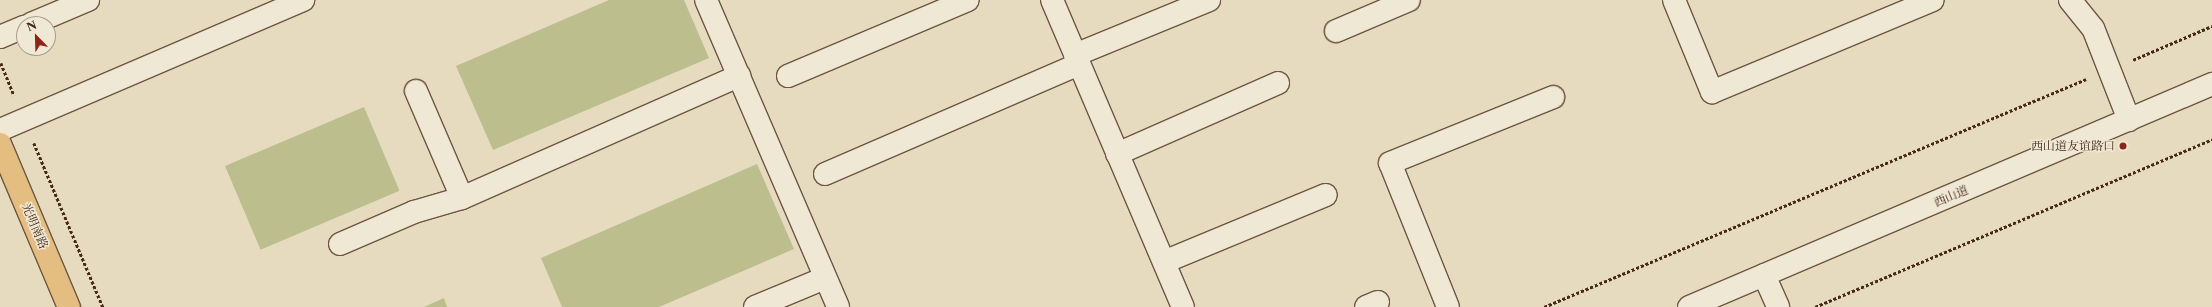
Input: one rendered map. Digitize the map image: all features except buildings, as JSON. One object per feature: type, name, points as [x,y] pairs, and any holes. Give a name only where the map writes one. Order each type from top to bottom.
[{"type":"main road","name":"光明南路","points":[[0,144],[69,307]]},
{"type":"street","points":[[50,16],[88,0]]},
{"type":"street","points":[[0,130],[24,118],[303,0]]},
{"type":"street","points":[[706,0],[838,307]]},
{"type":"street","points":[[788,76],[968,0]]},
{"type":"street","points":[[1052,0],[1183,307]]},
{"type":"street","points":[[825,174],[1209,0]]},
{"type":"street","points":[[1336,31],[1409,0]]},
{"type":"street","points":[[1674,0],[1712,92],[1932,0]]},
{"type":"street","points":[[2070,0],[2093,28],[2129,120]]},
{"type":"street","points":[[0,37],[16,30]]},
{"type":"street","points":[[340,244],[414,212],[462,198],[739,76]]},
{"type":"street","points":[[1117,154],[1278,83]]},
{"type":"street","name":"西山道","points":[[1689,307],[2212,84]]},
{"type":"street","points":[[416,91],[462,198]]},
{"type":"street","points":[[1448,307],[1390,163],[1553,97]]},
{"type":"street","points":[[1164,262],[1326,195]]},
{"type":"street","points":[[1764,275],[1778,307]]},
{"type":"street","points":[[756,307],[825,278]]},
{"type":"path","points":[[1544,307],[2212,26]]},
{"type":"path","points":[[0,61],[103,307]]},
{"type":"path","points":[[1814,307],[2212,139]]},
{"type":"green space","points":[[609,0],[684,0],[709,58],[493,150],[456,66]]},
{"type":"green space","points":[[364,107],[400,191],[261,250],[225,166]]},
{"type":"green space","points":[[757,164],[794,249],[659,307],[562,307],[541,258]]},
{"type":"green space","points":[[444,298],[447,307],[424,307]]},
{"type":"place","name":"西山道友谊路口","points":[[2123,146]]}]
